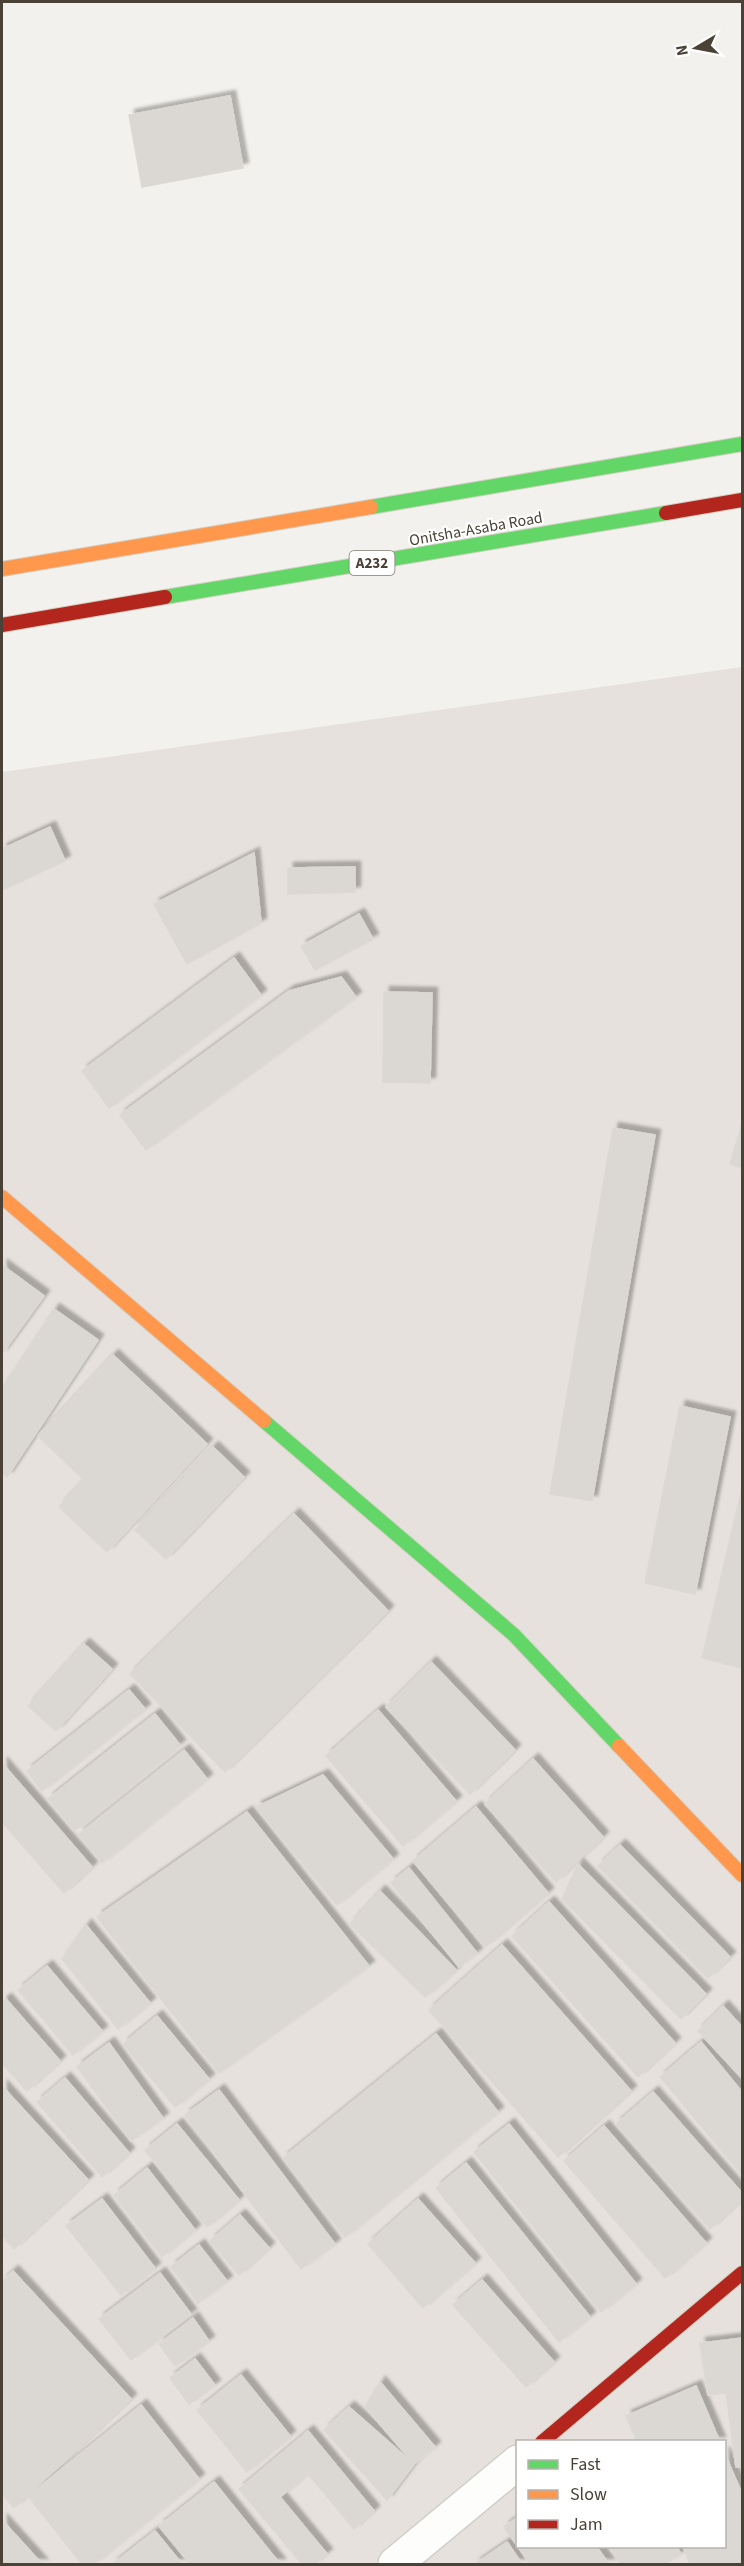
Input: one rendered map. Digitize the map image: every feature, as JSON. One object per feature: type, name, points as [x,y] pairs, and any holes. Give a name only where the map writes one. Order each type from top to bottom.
[{"type":"main road","points":[[2,569],[742,444]]},
{"type":"main road","name":"Onitsha-Asaba Road","points":[[2,625],[742,500]]},
{"type":"main road","points":[[2,1197],[514,1635],[742,1875]]},
{"type":"main road","points":[[544,2440],[742,2273]]},
{"type":"street","points":[[395,2565],[516,2464]]},
{"type":"shaded area","points":[[742,667],[742,2564],[2,2564],[2,772]]},
{"type":"building","points":[[230,96],[243,168],[142,187],[129,115]]},
{"type":"building","points":[[50,827],[65,861],[2,890],[2,849]]},
{"type":"building","points":[[254,853],[261,923],[187,964],[154,904]]},
{"type":"building","points":[[355,867],[355,892],[288,894],[288,868]]},
{"type":"building","points":[[359,914],[373,939],[315,970],[301,946]]},
{"type":"building","points":[[234,958],[261,995],[109,1108],[82,1071]]},
{"type":"building","points":[[341,977],[356,997],[146,1150],[120,1115],[289,991]]},
{"type":"building","points":[[384,992],[432,993],[430,1083],[383,1082]]},
{"type":"building","points":[[742,1124],[742,1168],[730,1164]]},
{"type":"building","points":[[613,1128],[655,1135],[592,1501],[550,1494]]},
{"type":"building","points":[[2,1265],[44,1296],[2,1354]]},
{"type":"building","points":[[54,1309],[98,1340],[7,1477],[2,1473],[2,1388]]},
{"type":"building","points":[[113,1355],[160,1399],[84,1480],[38,1436]]},
{"type":"building","points":[[160,1399],[207,1444],[107,1552],[59,1507]]},
{"type":"building","points":[[680,1406],[730,1417],[695,1594],[645,1583]]},
{"type":"building","points":[[213,1447],[244,1477],[166,1559],[135,1530]]},
{"type":"building","points":[[742,1488],[742,1668],[702,1658]]},
{"type":"building","points":[[294,1514],[388,1611],[225,1772],[130,1674]]},
{"type":"building","points":[[84,1644],[112,1669],[56,1731],[28,1706]]},
{"type":"building","points":[[431,1662],[515,1750],[470,1794],[386,1707]]},
{"type":"building","points":[[129,1690],[145,1709],[42,1791],[27,1771]]},
{"type":"building","points":[[378,1710],[456,1801],[403,1846],[326,1756]]},
{"type":"building","points":[[155,1714],[180,1745],[74,1831],[48,1799]]},
{"type":"building","points":[[184,1750],[207,1779],[102,1863],[79,1834]]},
{"type":"building","points":[[533,1759],[603,1837],[556,1882],[485,1804]]},
{"type":"building","points":[[2,1763],[92,1867],[64,1893],[2,1822]]},
{"type":"building","points":[[323,1775],[393,1859],[337,1905],[256,1807]]},
{"type":"building","points":[[476,1807],[548,1893],[485,1947],[413,1861]]},
{"type":"building","points":[[247,1812],[369,1966],[219,2073],[97,1917]]},
{"type":"building","points":[[620,1845],[730,1957],[708,1978],[598,1866]]},
{"type":"building","points":[[578,1864],[706,1994],[681,2019],[562,1899]]},
{"type":"building","points":[[409,1868],[477,1953],[459,1967],[391,1883]]},
{"type":"building","points":[[380,1891],[456,1970],[425,1997],[350,1924]]},
{"type":"building","points":[[549,1902],[675,2043],[638,2077],[512,1936]]},
{"type":"building","points":[[86,1925],[150,2003],[118,2029],[62,1959]]},
{"type":"building","points":[[502,1945],[631,2091],[558,2157],[429,2010]]},
{"type":"building","points":[[47,1966],[102,2031],[73,2055],[18,1990]]},
{"type":"building","points":[[6,1999],[60,2061],[27,2091],[2,2063],[2,2002]]},
{"type":"building","points":[[723,2006],[742,2027],[742,2078],[698,2031]]},
{"type":"building","points":[[157,2016],[209,2079],[175,2107],[123,2044]]},
{"type":"building","points":[[436,2034],[498,2112],[345,2237],[283,2158]]},
{"type":"building","points":[[701,2042],[742,2092],[742,2175],[660,2077]]},
{"type":"building","points":[[109,2043],[163,2118],[131,2141],[77,2067]]},
{"type":"building","points":[[65,2078],[129,2153],[102,2177],[37,2102]]},
{"type":"building","points":[[2,2086],[88,2180],[14,2249],[2,2236]]},
{"type":"building","points":[[219,2090],[335,2244],[301,2269],[185,2115]]},
{"type":"building","points":[[653,2092],[742,2193],[742,2200],[710,2229],[616,2124]]},
{"type":"building","points":[[177,2124],[239,2200],[207,2227],[145,2150]]},
{"type":"building","points":[[509,2124],[636,2284],[601,2312],[474,2152]]},
{"type":"building","points":[[604,2126],[706,2243],[665,2278],[564,2161]]},
{"type":"building","points":[[466,2163],[590,2317],[559,2342],[436,2188]]},
{"type":"building","points":[[147,2168],[195,2230],[162,2257],[114,2195]]},
{"type":"building","points":[[102,2199],[155,2268],[121,2295],[66,2226]]},
{"type":"building","points":[[418,2199],[475,2263],[423,2308],[368,2244]]},
{"type":"building","points":[[240,2215],[269,2248],[239,2275],[210,2241]]},
{"type":"building","points":[[199,2245],[227,2281],[198,2303],[171,2267]]},
{"type":"building","points":[[13,2271],[131,2399],[14,2508],[2,2494],[2,2281]]},
{"type":"building","points":[[160,2273],[191,2314],[131,2360],[99,2319]]},
{"type":"building","points":[[482,2280],[554,2362],[526,2387],[453,2305]]},
{"type":"building","points":[[193,2318],[209,2341],[175,2366],[159,2344]]},
{"type":"building","points":[[742,2338],[742,2466],[736,2467],[719,2341]]},
{"type":"building","points":[[719,2341],[726,2393],[708,2395],[700,2343]]},
{"type":"building","points":[[195,2359],[215,2385],[189,2404],[170,2378]]},
{"type":"building","points":[[241,2375],[290,2436],[247,2472],[197,2410]]},
{"type":"building","points":[[380,2382],[435,2447],[414,2464],[365,2407]]},
{"type":"building","points":[[696,2386],[719,2440],[636,2440],[626,2416]]},
{"type":"building","points":[[141,2405],[199,2479],[94,2564],[82,2564],[28,2496]]},
{"type":"building","points":[[349,2407],[414,2464],[387,2500],[324,2430]]},
{"type":"building","points":[[308,2431],[374,2511],[354,2529],[308,2474],[280,2497],[327,2554],[315,2564],[302,2564],[239,2489]]},
{"type":"building","points":[[726,2457],[742,2494],[742,2518],[726,2525]]},
{"type":"building","points":[[214,2482],[280,2564],[190,2564],[159,2526]]},
{"type":"building","points":[[516,2518],[516,2544],[504,2527]]},
{"type":"building","points":[[742,2518],[742,2564],[690,2564],[684,2548],[726,2548],[726,2525]]},
{"type":"building","points":[[2,2520],[42,2564],[2,2564]]},
{"type":"building","points":[[155,2531],[182,2564],[113,2564]]},
{"type":"building","points":[[507,2542],[522,2564],[475,2564]]},
{"type":"building","points":[[519,2548],[597,2548],[609,2564],[530,2564]]},
{"type":"building","points":[[609,2548],[677,2548],[681,2554],[665,2564],[621,2564]]},
{"type":"traffic: fast","points":[[371,507],[742,444]]},
{"type":"traffic: fast","points":[[165,597],[666,513]]},
{"type":"traffic: fast","points":[[264,1421],[514,1635],[619,1746]]},
{"type":"traffic: slow","points":[[2,569],[371,507]]},
{"type":"traffic: slow","points":[[2,1197],[264,1421]]},
{"type":"traffic: slow","points":[[619,1746],[742,1875]]},
{"type":"traffic: jam","points":[[666,513],[742,500]]},
{"type":"traffic: jam","points":[[2,625],[165,597]]},
{"type":"traffic: jam","points":[[544,2440],[742,2273]]}]
